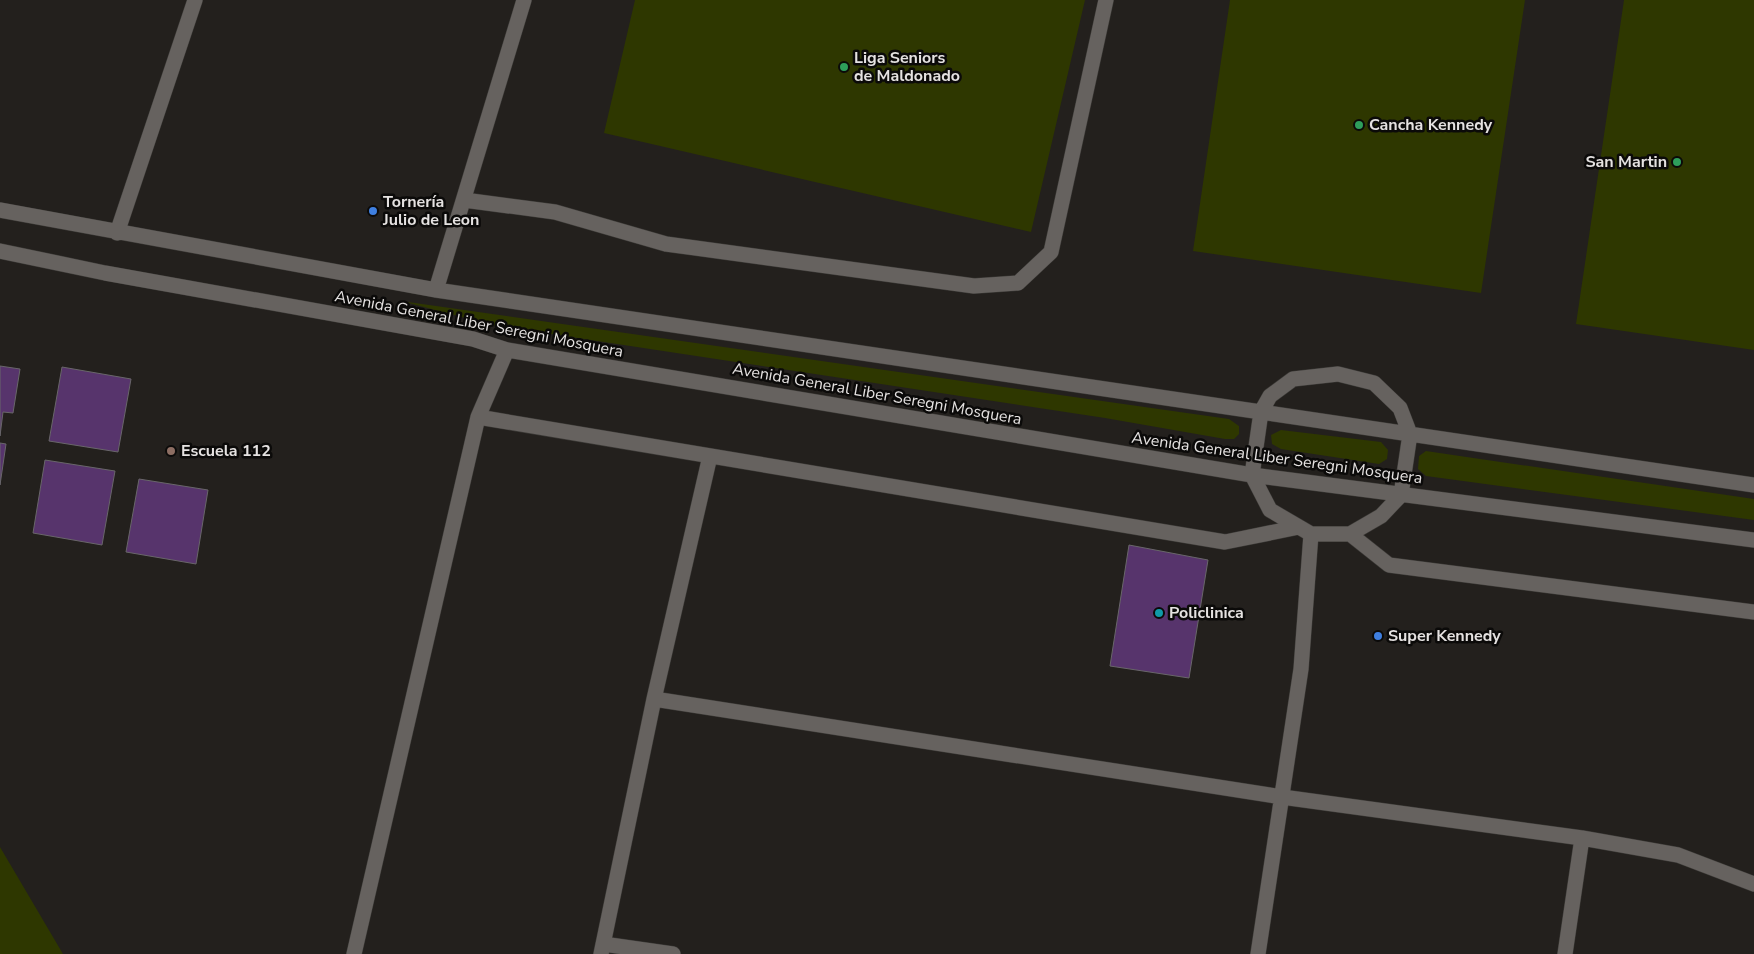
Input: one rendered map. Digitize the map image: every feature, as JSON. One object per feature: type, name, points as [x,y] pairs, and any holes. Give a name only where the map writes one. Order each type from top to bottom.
[{"type":"street","points":[[117,233],[194,0]]},
{"type":"street","points":[[436,290],[524,0]]},
{"type":"street","points":[[464,200],[555,212],[666,244],[974,286],[1018,283],[1051,252],[1106,0]]},
{"type":"street","name":"Avenida General Liber Seregni Mosquera","points":[[0,210],[117,233],[436,290],[1754,485]]},
{"type":"street","name":"Avenida General Liber Seregni Mosquera","points":[[0,251],[105,273],[473,339],[507,350],[1252,475],[1754,540]]},
{"type":"street","points":[[354,954],[478,417],[507,350]]},
{"type":"street","points":[[478,417],[1225,542],[1305,531],[1350,534],[1381,516],[1401,495],[1410,434],[1400,408],[1374,383],[1338,374],[1293,379],[1270,396],[1261,412],[1252,475],[1270,510],[1305,531]]},
{"type":"street","points":[[673,954],[602,949],[654,699],[710,456]]},
{"type":"street","points":[[1258,954],[1300,669],[1305,531]]},
{"type":"street","points":[[1350,534],[1389,565],[1754,612]]},
{"type":"street","points":[[654,699],[1282,797],[1582,838],[1678,855],[1742,877],[1754,884]]},
{"type":"street","points":[[1565,954],[1582,838]]},
{"type":"green space","name":"Liga Seniors de Maldonado","points":[[635,0],[1085,0],[1031,232],[604,133]]},
{"type":"green space","name":"Cancha Kennedy","points":[[1230,0],[1525,0],[1481,293],[1193,251]]},
{"type":"green space","name":"San Martin","points":[[1624,0],[1754,0],[1754,350],[1576,324]]},
{"type":"green space","points":[[401,301],[1229,419],[1239,426],[1239,434],[1234,439],[1225,439],[1105,418],[492,325]]},
{"type":"green space","points":[[1281,430],[1381,442],[1388,450],[1387,459],[1379,464],[1281,449],[1272,444],[1271,435]]},
{"type":"green space","points":[[1426,451],[1754,499],[1754,520],[1426,476],[1418,469],[1419,456]]},
{"type":"green space","points":[[0,847],[63,954],[0,954]]},
{"type":"building","points":[[0,366],[20,369],[13,413],[3,412],[0,436]]},
{"type":"building","points":[[62,367],[131,379],[118,452],[49,441]]},
{"type":"building","points":[[0,443],[6,444],[0,485]]},
{"type":"building","points":[[45,460],[115,471],[102,545],[33,533]]},
{"type":"building","points":[[139,479],[208,490],[196,564],[126,552]]},
{"type":"building","name":"Policlinica","points":[[1129,545],[1208,560],[1189,678],[1110,666]]},
{"type":"place","name":"Liga Seniors de Maldonado","points":[[844,67]]},
{"type":"place","name":"Cancha Kennedy","points":[[1359,125]]},
{"type":"place","name":"San Martin","points":[[1677,162]]},
{"type":"place","name":"Tornería Julio de Leon","points":[[373,211]]},
{"type":"place","name":"Escuela 112","points":[[171,451]]},
{"type":"place","name":"Policlinica","points":[[1159,613]]},
{"type":"place","name":"Super Kennedy","points":[[1378,636]]}]
